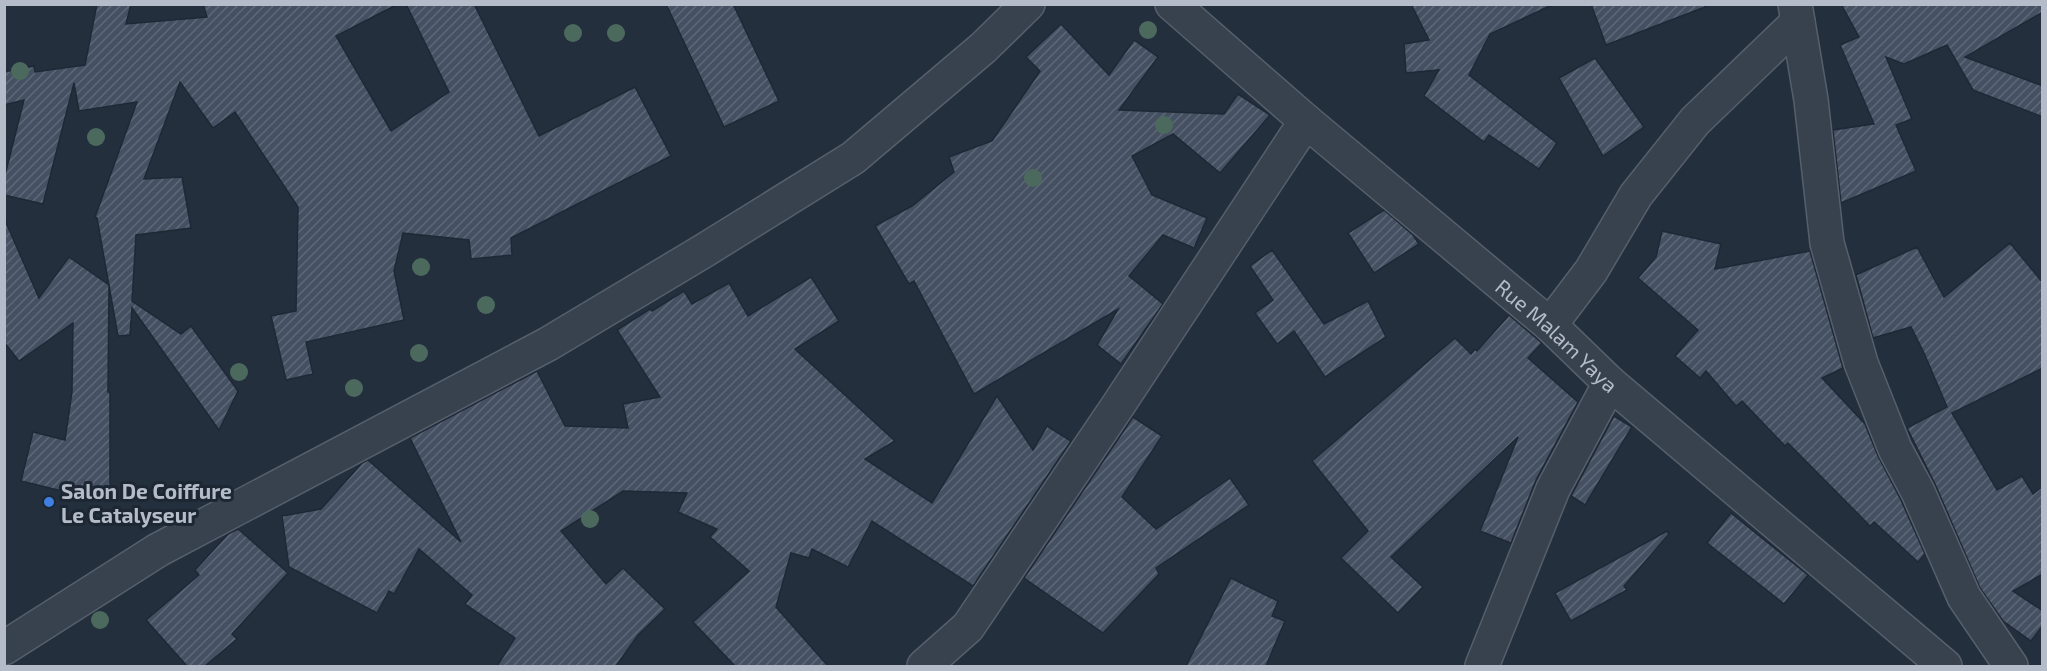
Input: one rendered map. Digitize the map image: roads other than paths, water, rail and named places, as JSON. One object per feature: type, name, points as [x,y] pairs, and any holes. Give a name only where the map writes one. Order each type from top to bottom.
[{"type":"street","points":[[4,648],[158,550],[548,344],[853,158],[982,48],[1028,4]]},
{"type":"street","name":"Rue Malam Yaya","points":[[1172,4],[1306,121],[1550,325],[1610,383],[1945,666]]},
{"type":"street","points":[[1550,325],[1591,271],[1636,195],[1695,121],[1797,13]]},
{"type":"street","points":[[1797,13],[1811,100],[1827,243],[1861,363],[1894,449],[1918,492],[1964,597],[2011,666]]},
{"type":"street","points":[[924,666],[968,627],[1118,407],[1306,121]]},
{"type":"street","points":[[1482,666],[1553,489],[1610,383]]},
{"type":"street","points":[[4,655],[17,666]]},
{"type":"place","name":"Salon De Coiffure Le Catalyseur","points":[[49,502]]}]
